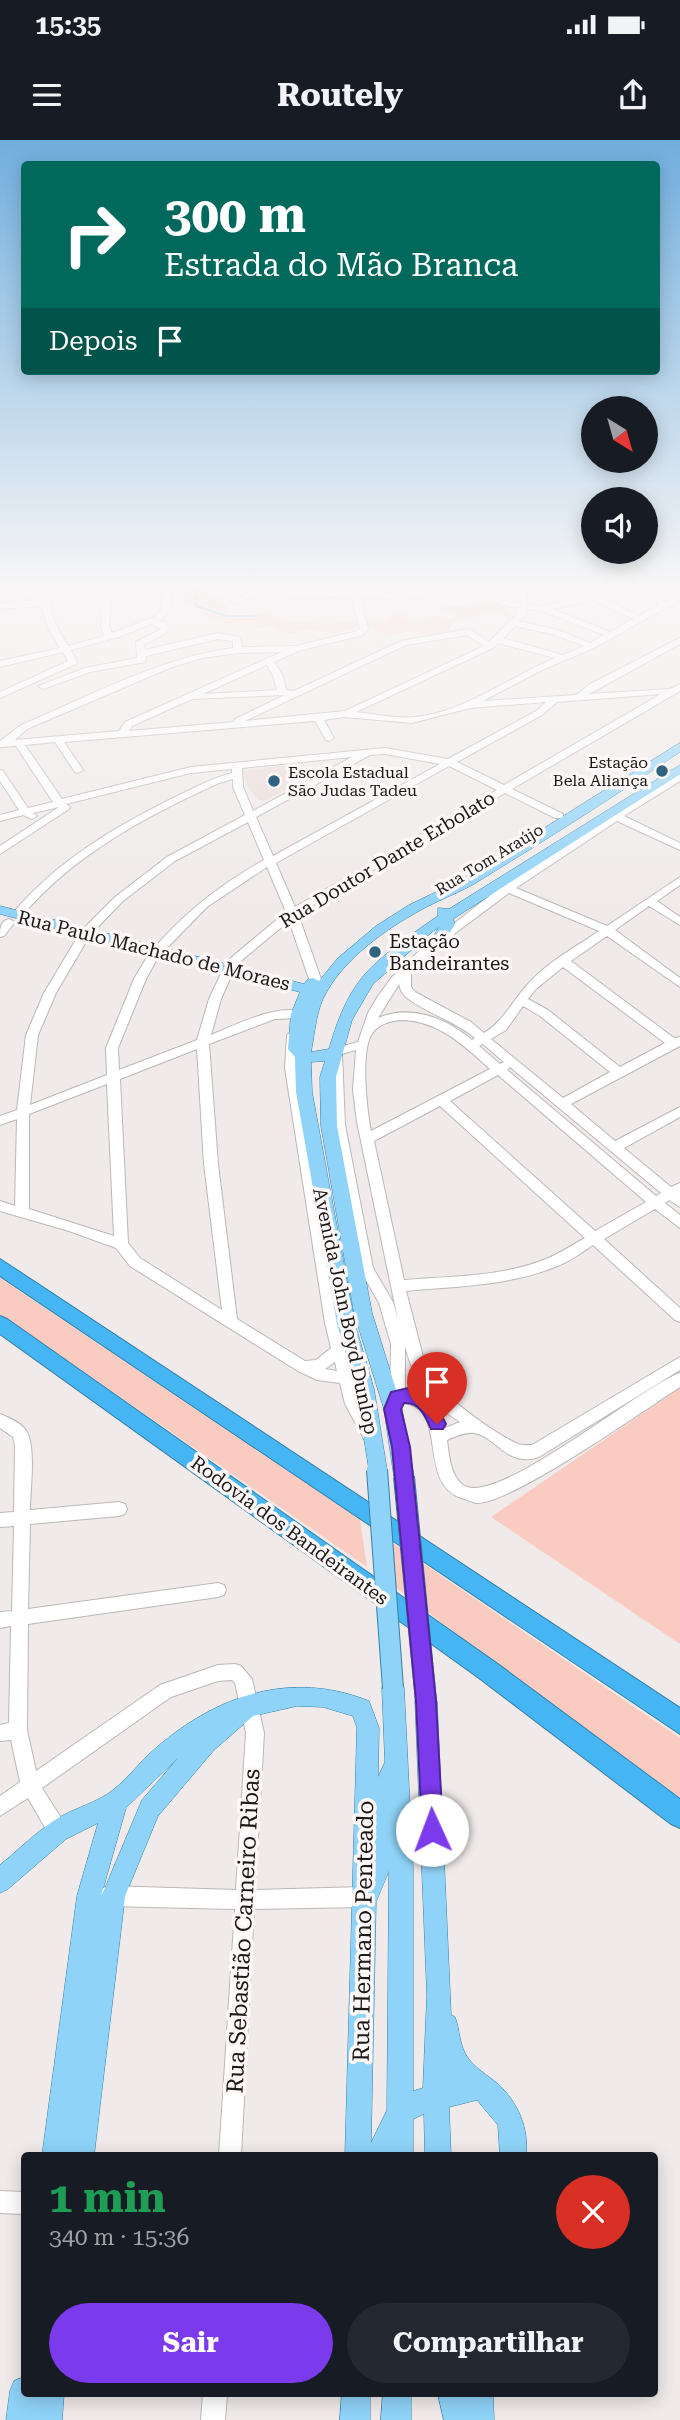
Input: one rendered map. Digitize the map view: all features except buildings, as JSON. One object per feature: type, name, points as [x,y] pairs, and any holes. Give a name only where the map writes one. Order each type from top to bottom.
[{"type":"highway","points":[[0,1266],[680,1722]]},
{"type":"highway","name":"Rodovia dos Bandeirantes","points":[[0,1324],[487,1670],[680,1815]]},
{"type":"main road","name":"Rua Tom Araújo","points":[[414,906],[680,740]]},
{"type":"main road","name":"Avenida John Boyd Dunlop","points":[[400,2152],[401,1867],[393,1688],[377,1469],[365,1389],[346,1324],[304,1092],[303,1055],[313,1004],[321,988],[343,961],[371,934],[414,906],[468,883],[580,814],[680,747]]},
{"type":"main road","name":"Avenida John Boyd Dunlop","points":[[438,2152],[436,2097],[439,1995],[426,1701],[395,1403],[363,1312],[329,1126],[327,1088],[331,1063],[355,998],[367,981],[391,957],[445,915],[680,769]]},
{"type":"main road","points":[[414,906],[440,906],[447,928],[436,944]]},
{"type":"main road","name":"Rua Paulo Machado de Moraes","points":[[5,920],[227,973],[283,990],[303,1003]]},
{"type":"main road","points":[[336,1052],[316,1058],[303,1055],[296,1049],[303,1003],[329,963],[371,934]]},
{"type":"main road","name":"Rua Hermano Penteado","points":[[248,1706],[297,1696],[323,1697],[360,1708],[368,1728],[358,2152]]},
{"type":"main road","points":[[0,1881],[58,1831],[116,1802],[163,1756],[202,1725],[226,1712],[248,1706]]},
{"type":"main road","points":[[81,2152],[101,1896],[150,1808],[206,1742],[248,1706]]},
{"type":"main road","points":[[363,1898],[373,1886],[378,1866],[386,1786],[397,1761]]},
{"type":"main road","points":[[116,1802],[150,1808]]},
{"type":"main road","points":[[56,2152],[116,1802]]},
{"type":"main road","points":[[439,1995],[451,2056],[462,2074],[494,2096],[505,2111],[516,2140],[514,2152]]},
{"type":"main road","points":[[381,2152],[401,2112],[436,2097],[480,2086]]},
{"type":"main road","points":[[21,2420],[23,2397]]},
{"type":"main road","points":[[47,2420],[50,2397]]},
{"type":"main road","points":[[355,2420],[356,2397]]},
{"type":"main road","points":[[396,2420],[397,2397]]},
{"type":"main road","points":[[447,2397],[447,2420]]},
{"type":"main road","points":[[453,2397],[460,2420]]},
{"type":"main road","points":[[479,2397],[479,2420]]},
{"type":"street","points":[[0,705],[24,695]]},
{"type":"street","points":[[2,744],[24,727],[98,695]]},
{"type":"street","points":[[122,735],[128,723],[190,695]]},
{"type":"street","points":[[184,698],[226,695]]},
{"type":"street","points":[[227,726],[294,695]]},
{"type":"street","points":[[344,714],[384,695]]},
{"type":"street","points":[[2,744],[227,726],[271,725],[344,714],[412,720],[469,705],[488,695]]},
{"type":"street","points":[[469,705],[602,695]]},
{"type":"street","name":"Rua Doutor Dante Erbolato","points":[[230,1320],[211,1164],[203,1041],[215,999],[227,973],[243,952],[292,913],[668,695]]},
{"type":"street","points":[[121,1244],[112,1048],[140,979],[154,956],[203,905],[247,874],[539,713],[556,698]]},
{"type":"street","points":[[318,718],[329,738]]},
{"type":"street","points":[[58,740],[78,770]]},
{"type":"street","points":[[19,743],[58,808]]},
{"type":"street","points":[[5,920],[61,871],[110,836],[143,817],[235,775],[309,759],[369,752],[401,753],[448,762],[559,816]]},
{"type":"street","points":[[22,1211],[23,1112],[32,1035],[50,993],[82,937],[145,877],[171,859],[369,752]]},
{"type":"street","points":[[333,757],[342,766]]},
{"type":"street","points":[[309,759],[324,767],[328,774]]},
{"type":"street","points":[[0,852],[58,808],[91,794],[170,774],[220,766],[235,775],[269,863],[292,913],[303,1003],[291,1069],[338,1351],[353,1404],[373,1443]]},
{"type":"street","points":[[0,773],[25,812],[41,821]]},
{"type":"street","points":[[680,777],[506,888],[405,971],[382,999],[366,1030],[361,1045],[358,1088],[407,1327],[420,1373],[427,1385],[448,1406],[515,1451],[542,1450],[680,1363]]},
{"type":"street","points":[[0,818],[58,808]]},
{"type":"street","points":[[617,817],[680,847]]},
{"type":"street","points":[[478,1042],[502,1027],[532,986],[563,961],[680,880]]},
{"type":"street","points":[[506,888],[607,930],[680,983]]},
{"type":"street","points":[[649,901],[680,922]]},
{"type":"street","points":[[561,1104],[677,1042],[563,961]]},
{"type":"street","points":[[405,971],[405,988],[411,995],[467,1025],[498,1070],[680,1223]]},
{"type":"street","points":[[521,1000],[544,1013],[619,1073]]},
{"type":"street","points":[[0,1121],[303,1003]]},
{"type":"street","points":[[366,1030],[389,1017],[419,1016],[478,1042],[507,1058],[614,1149],[677,1195]]},
{"type":"street","points":[[367,1139],[498,1070],[507,1058],[507,1021]]},
{"type":"street","points":[[361,1045],[336,1052],[339,1125],[366,1268],[386,1302],[400,1356]]},
{"type":"street","points":[[441,1100],[680,1316]]},
{"type":"street","points":[[614,1149],[680,1111]]},
{"type":"street","points":[[363,1122],[380,1125],[398,1122]]},
{"type":"street","points":[[400,1286],[514,1275],[535,1270],[594,1239],[655,1202],[677,1195]]},
{"type":"street","points":[[0,1206],[121,1244],[135,1262],[303,1367],[317,1374],[345,1378]]},
{"type":"street","points":[[395,1403],[400,1356],[407,1327]]},
{"type":"street","points":[[303,1367],[320,1365],[338,1351]]},
{"type":"street","points":[[395,1403],[408,1395],[427,1404],[434,1414],[440,1436],[443,1470],[452,1485],[464,1493],[484,1496],[522,1478],[680,1379]]},
{"type":"street","points":[[5,1422],[20,1433],[23,1444],[21,1618],[9,1731],[30,1785],[58,1831]]},
{"type":"street","points":[[440,1436],[461,1428],[478,1427]]},
{"type":"street","points":[[515,1451],[522,1478]]},
{"type":"street","points":[[0,1520],[119,1509]]},
{"type":"street","points":[[0,1620],[218,1590]]},
{"type":"street","name":"Rua Sebastião Carneiro Ribas","points":[[30,1785],[157,1697],[188,1682],[218,1673],[235,1672],[243,1679],[255,1733],[230,2152]]},
{"type":"street","points":[[0,1807],[30,1785]]},
{"type":"street","points":[[101,1896],[244,1900],[363,1898]]},
{"type":"street","points":[[0,2202],[21,2203]]},
{"type":"street","points":[[213,2420],[215,2397]]},
{"type":"shaded area","name":"Escola Estadual São Judas Tadeu","points":[[276,766],[312,767],[318,772],[267,800],[258,800],[241,771]]},
{"type":"shaded area","points":[[0,1278],[360,1520],[367,1567],[0,1314]]},
{"type":"shaded area","points":[[680,1388],[680,1644],[491,1517]]},
{"type":"shaded area","points":[[390,1541],[680,1738],[680,1797],[502,1669],[394,1586]]},
{"type":"place","name":"Estação Bela Aliança","points":[[662,771]]},
{"type":"place","name":"Escola Estadual São Judas Tadeu","points":[[274,781]]},
{"type":"place","name":"Estação Bandeirantes","points":[[375,952]]},
{"type":"route","points":[[432,1830],[426,1701],[401,1447],[393,1409],[397,1397],[408,1395],[427,1404],[437,1424]]}]
